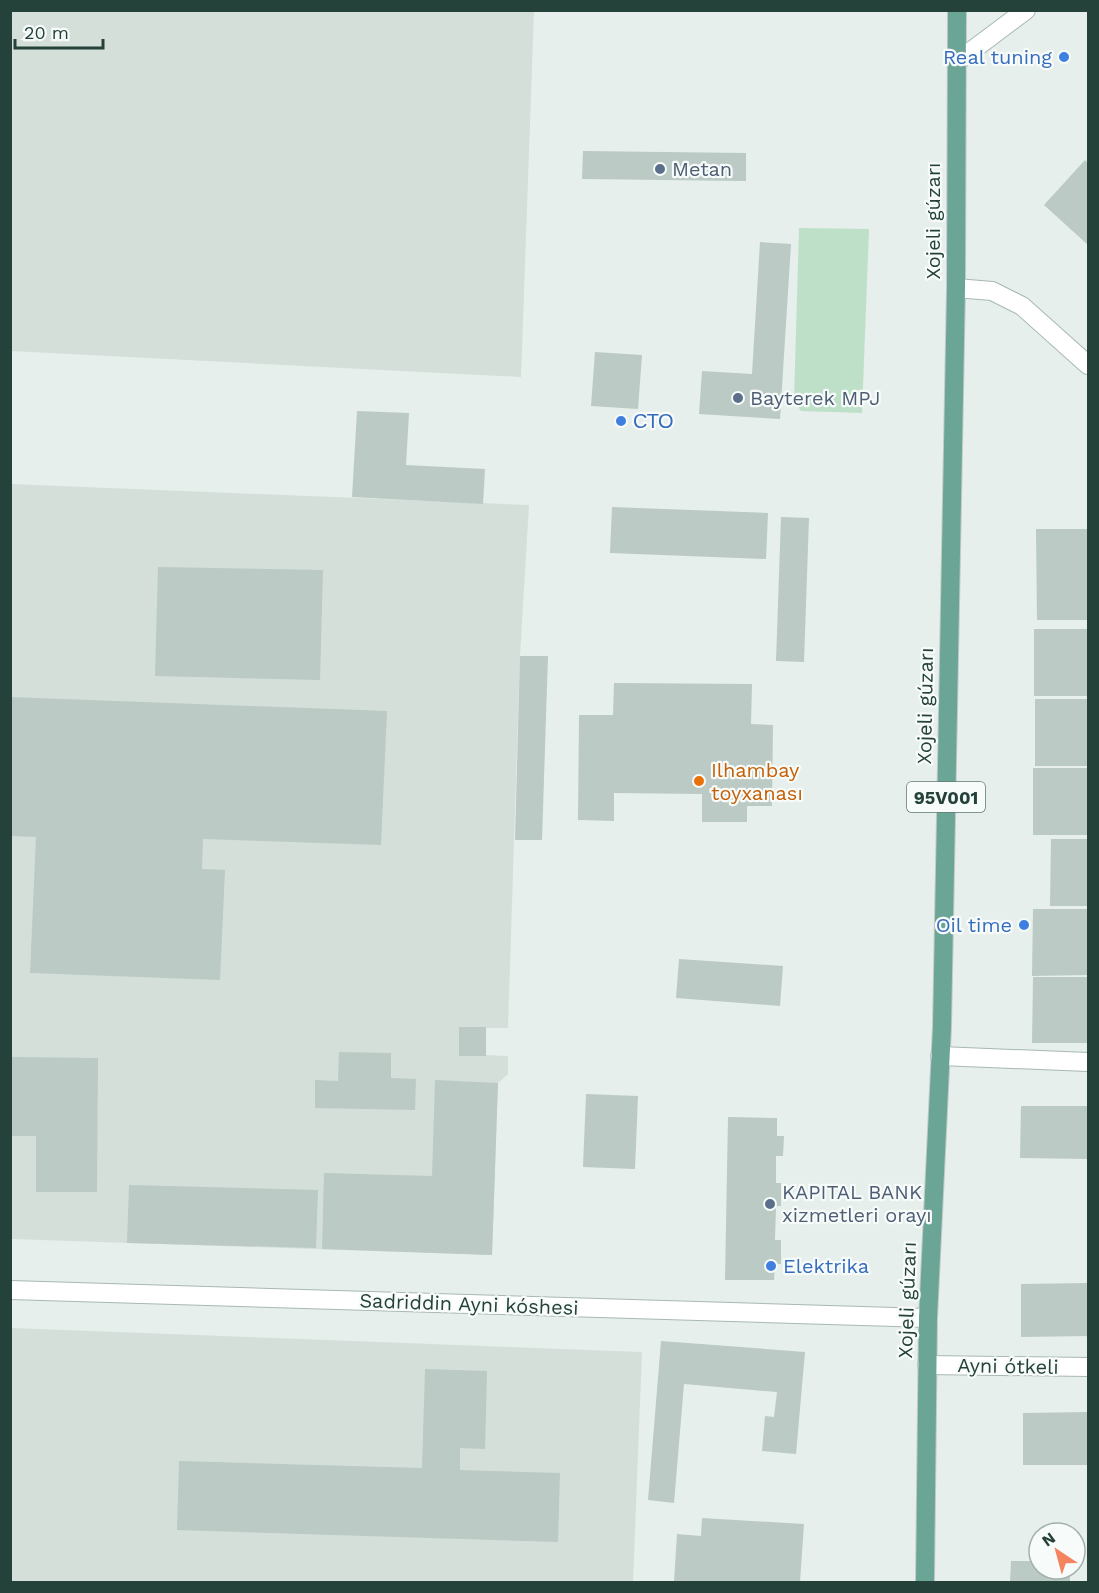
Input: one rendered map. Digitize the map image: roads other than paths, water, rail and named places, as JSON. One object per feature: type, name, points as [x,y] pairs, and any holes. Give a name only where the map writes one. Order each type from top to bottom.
[{"type":"main road","name":"Xojeli gúzarı","points":[[925,1582],[928,1318],[940,1056],[956,288],[957,10]]},
{"type":"street","points":[[958,61],[1026,10]]},
{"type":"street","points":[[956,288],[992,291],[1022,306],[1089,365]]},
{"type":"street","points":[[940,1056],[1089,1062]]},
{"type":"street","name":"Sadriddin Ayni kóshesi","points":[[10,1290],[928,1318]]},
{"type":"street","name":"Ayni ótkeli","points":[[927,1365],[1089,1367]]},
{"type":"place","name":"Real tuning","points":[[1064,57]]},
{"type":"place","name":"Metan","points":[[660,169]]},
{"type":"place","name":"Bayterek MPJ","points":[[738,398]]},
{"type":"place","name":"СТО","points":[[621,421]]},
{"type":"place","name":"Ilhambay toyxanası","points":[[699,781]]},
{"type":"place","name":"Oil time","points":[[1024,925]]},
{"type":"place","name":"KAPITAL BANK xizmetleri orayı","points":[[770,1204]]},
{"type":"place","name":"Elektrika","points":[[771,1266]]}]
